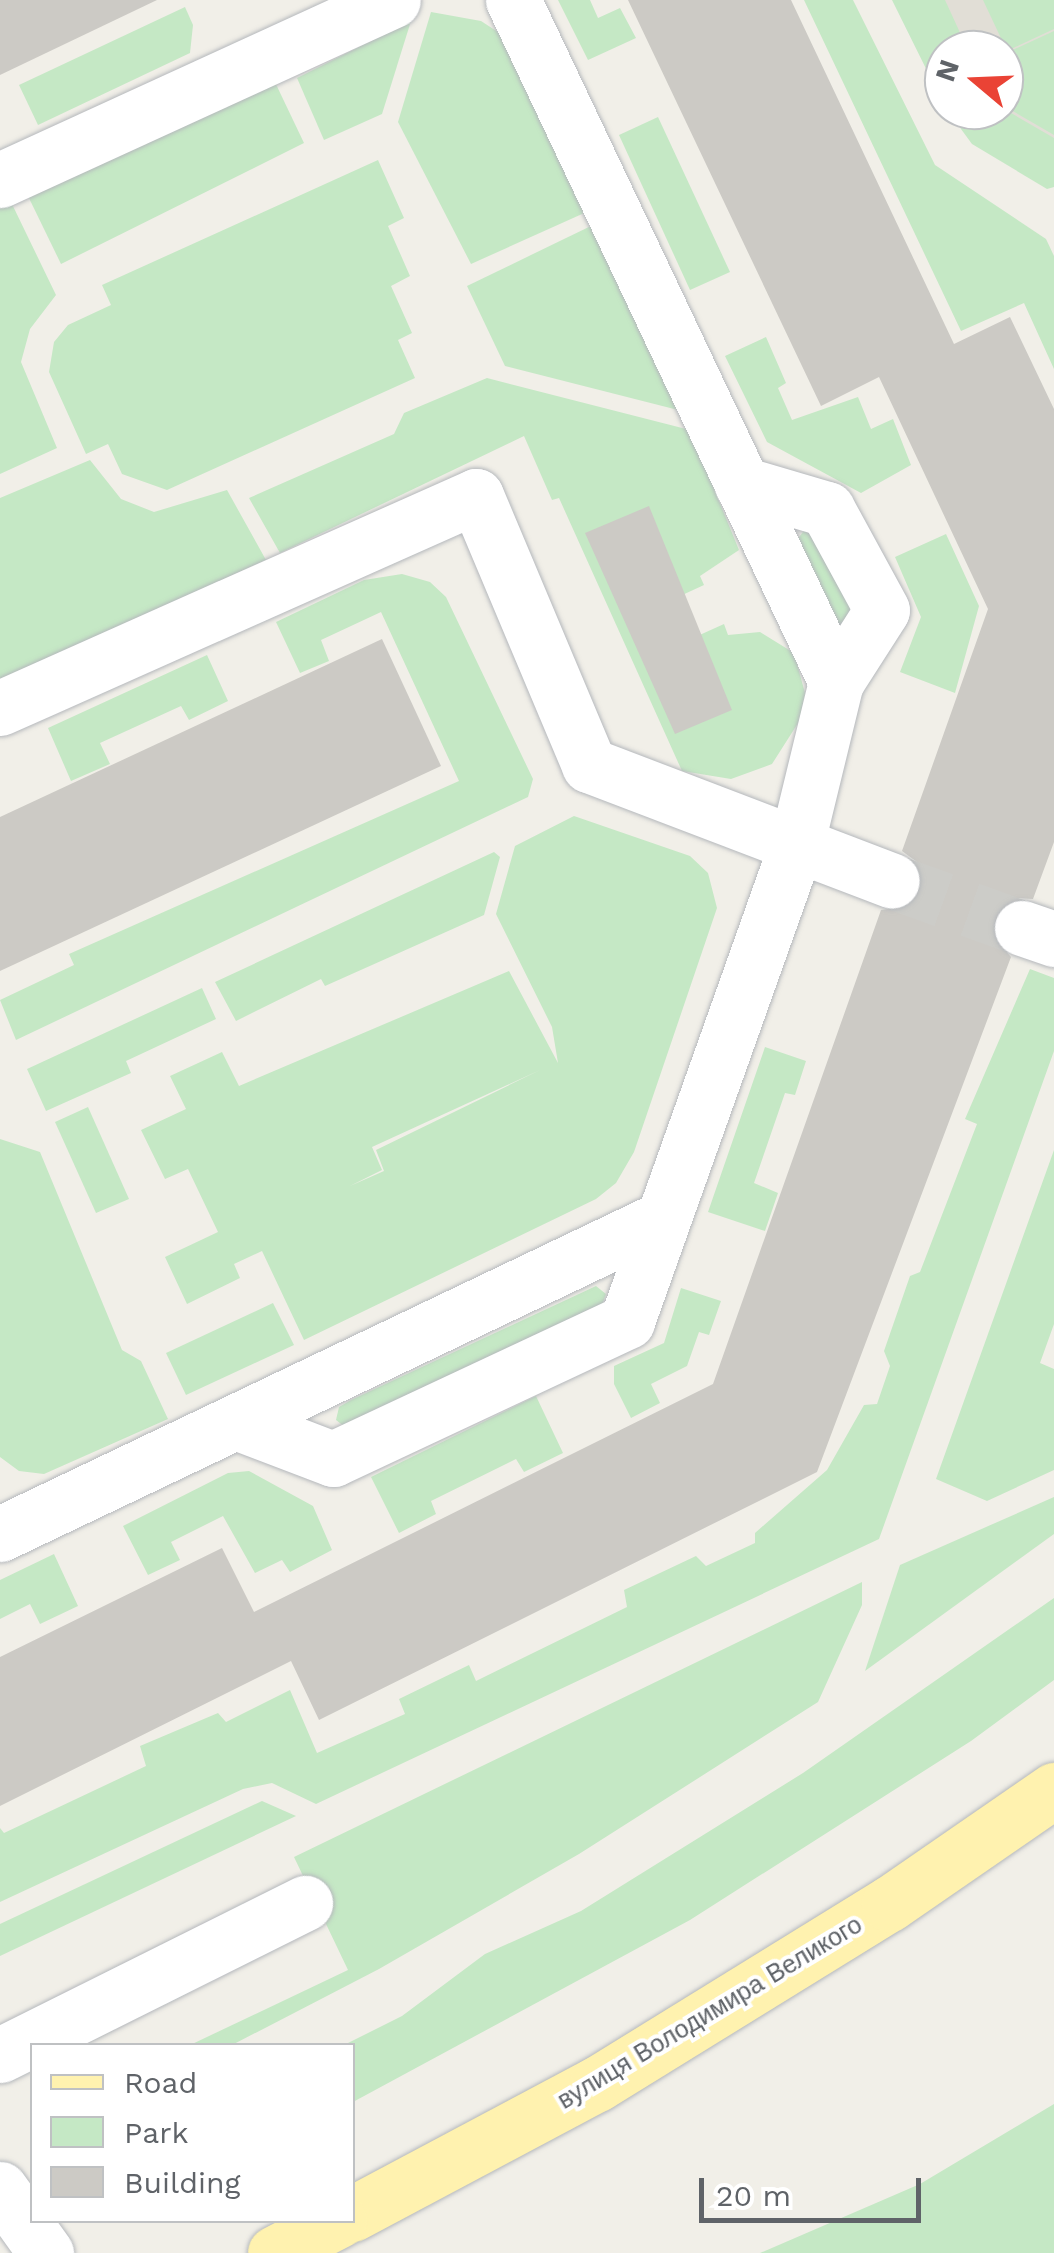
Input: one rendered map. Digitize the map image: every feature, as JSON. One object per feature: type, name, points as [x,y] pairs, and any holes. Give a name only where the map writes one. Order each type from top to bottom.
[{"type":"main road","name":"вулиця Володимира Великого","points":[[355,2212],[598,2084],[889,1904],[1054,1790]]},
{"type":"main road","points":[[275,2253],[334,2223]]},
{"type":"lane","points":[[0,180],[393,0]]},
{"type":"lane","points":[[513,0],[836,682]]},
{"type":"lane","points":[[236,1422],[333,1459],[627,1321],[796,846],[836,682],[882,610],[827,509],[742,484]]},
{"type":"lane","points":[[0,708],[476,496],[589,765],[892,881]]},
{"type":"lane","points":[[1,1531],[661,1218]]},
{"type":"lane","points":[[0,2055],[305,1903]]},
{"type":"lane","points":[[0,2190],[46,2253]]},
{"type":"shaded area","points":[[942,0],[1054,0],[1054,139],[1024,122],[1024,30],[957,30]]},
{"type":"green space","points":[[558,0],[590,0],[598,18],[620,8],[636,38],[588,60]]},
{"type":"green space","points":[[804,0],[853,0],[935,165],[1046,239],[1054,256],[1054,369],[1024,303],[961,331]]},
{"type":"green space","points":[[892,0],[945,0],[959,30],[924,30],[924,65]]},
{"type":"green space","points":[[983,0],[1054,0],[1054,29],[1024,43],[1024,30],[997,30]]},
{"type":"green space","points":[[185,7],[193,25],[190,53],[38,125],[19,85]]},
{"type":"green space","points":[[431,12],[481,21],[501,34],[591,210],[471,264],[398,122]]},
{"type":"green space","points":[[411,21],[382,114],[324,140],[297,78]]},
{"type":"green space","points":[[1054,31],[1054,135],[1024,118],[1024,45]]},
{"type":"green space","points":[[273,78],[304,143],[61,264],[27,194]]},
{"type":"green space","points":[[658,117],[730,272],[690,290],[619,135]]},
{"type":"green space","points":[[1024,121],[1054,138],[1054,187],[1047,189],[972,144],[962,130],[1024,130]]},
{"type":"green space","points":[[378,160],[404,218],[388,226],[410,276],[391,286],[412,333],[398,340],[415,378],[167,490],[122,474],[108,444],[86,454],[49,372],[54,342],[68,325],[111,305],[102,285]]},
{"type":"green space","points":[[11,202],[56,295],[30,329],[21,362],[57,448],[0,474],[0,207]]},
{"type":"green space","points":[[595,224],[682,411],[505,366],[467,286]]},
{"type":"green space","points":[[766,337],[786,383],[778,388],[792,420],[858,397],[871,429],[893,419],[911,465],[861,493],[767,442],[725,356]]},
{"type":"green space","points":[[487,378],[690,430],[739,550],[700,576],[704,585],[654,608],[673,647],[724,624],[728,635],[760,632],[794,653],[805,693],[800,720],[772,764],[731,779],[682,771],[559,498],[552,500],[524,436],[280,553],[249,498],[394,434],[404,413]]},
{"type":"green space","points":[[90,460],[121,499],[154,512],[227,490],[266,560],[0,683],[0,498]]},
{"type":"green space","points":[[808,525],[861,616],[843,633],[797,540]]},
{"type":"green space","points":[[946,534],[979,606],[955,693],[900,672],[921,617],[895,557]]},
{"type":"green space","points":[[402,574],[430,582],[446,597],[533,779],[528,797],[16,1040],[0,1000],[74,965],[69,954],[459,781],[381,612],[321,640],[329,661],[300,673],[276,622],[364,580]]},
{"type":"green space","points":[[207,655],[228,701],[189,720],[181,706],[100,743],[110,764],[71,781],[48,728]]},
{"type":"green space","points":[[574,816],[690,856],[708,873],[717,908],[634,1152],[616,1183],[596,1199],[304,1340],[262,1251],[234,1264],[240,1278],[187,1304],[165,1257],[218,1232],[188,1169],[165,1179],[141,1130],[186,1109],[170,1076],[222,1052],[239,1086],[509,971],[558,1063],[552,1027],[496,914],[515,846]],"holes":[[[540,1070],[376,1150],[384,1171],[350,1186],[382,1170],[372,1147]]]},
{"type":"green space","points":[[494,852],[500,857],[484,915],[325,986],[321,979],[236,1021],[215,982]]},
{"type":"green space","points":[[1030,969],[1054,978],[1054,1051],[879,1539],[316,1804],[272,1783],[243,1789],[0,1902],[0,1828],[4,1833],[146,1766],[140,1746],[218,1713],[226,1722],[290,1690],[317,1753],[405,1714],[399,1699],[469,1665],[476,1681],[627,1607],[624,1590],[696,1556],[706,1566],[755,1543],[755,1533],[827,1470],[864,1405],[877,1404],[890,1366],[884,1351],[910,1276],[920,1272],[977,1124],[965,1119]]},
{"type":"green space","points":[[202,988],[216,1019],[126,1061],[131,1073],[46,1111],[27,1069]]},
{"type":"green space","points":[[765,1047],[806,1061],[795,1095],[785,1093],[754,1183],[778,1193],[765,1231],[708,1212]]},
{"type":"green space","points":[[88,1107],[129,1199],[96,1213],[55,1122]]},
{"type":"green space","points":[[0,1139],[40,1152],[122,1350],[141,1361],[168,1419],[44,1474],[19,1471],[0,1457]]},
{"type":"green space","points":[[1054,1150],[1054,1324],[1040,1363],[1054,1369],[1054,1470],[987,1501],[936,1479]]},
{"type":"green space","points":[[596,1286],[606,1294],[601,1308],[345,1427],[336,1420],[339,1407],[351,1400]]},
{"type":"green space","points":[[681,1288],[721,1301],[709,1335],[699,1332],[687,1366],[651,1384],[660,1403],[631,1418],[614,1384],[614,1366],[664,1343]]},
{"type":"green space","points":[[273,1303],[294,1345],[186,1395],[166,1353]]},
{"type":"green space","points":[[536,1396],[563,1453],[524,1472],[516,1459],[431,1501],[436,1514],[399,1533],[371,1477]]},
{"type":"green space","points":[[249,1471],[313,1506],[332,1550],[290,1572],[282,1560],[255,1573],[223,1516],[171,1542],[180,1560],[148,1575],[123,1526],[228,1473]]},
{"type":"green space","points":[[1054,1497],[1054,1534],[865,1671],[900,1565]]},
{"type":"green space","points":[[54,1554],[78,1606],[40,1624],[30,1604],[0,1619],[0,1580]]},
{"type":"green space","points":[[862,1582],[862,1605],[818,1702],[579,1854],[379,1969],[236,2043],[194,2043],[348,1970],[294,1857]]},
{"type":"green space","points":[[1054,1598],[1054,1680],[971,1741],[690,1920],[355,2101],[355,2043],[348,2043],[402,2016],[485,1954],[581,1911],[803,1773]]},
{"type":"green space","points":[[262,1801],[296,1816],[0,1956],[0,1924]]},
{"type":"green space","points":[[1054,2104],[1054,2253],[760,2253],[920,2184]]},
{"type":"building","points":[[0,0],[157,0],[0,75]]},
{"type":"building","points":[[628,0],[791,0],[954,344],[1010,317],[1054,409],[1054,842],[1033,899],[1015,898],[993,917],[992,935],[1011,957],[817,1472],[319,1720],[291,1661],[0,1806],[0,1657],[222,1548],[254,1612],[713,1384],[881,910],[911,906],[921,891],[917,862],[902,851],[988,609],[879,377],[821,406]]},
{"type":"building","points":[[649,506],[732,710],[675,734],[585,533]]},
{"type":"building","points":[[382,639],[441,766],[0,971],[0,817]]},
{"type":"tunnel","points":[[892,881],[1022,928]]}]
